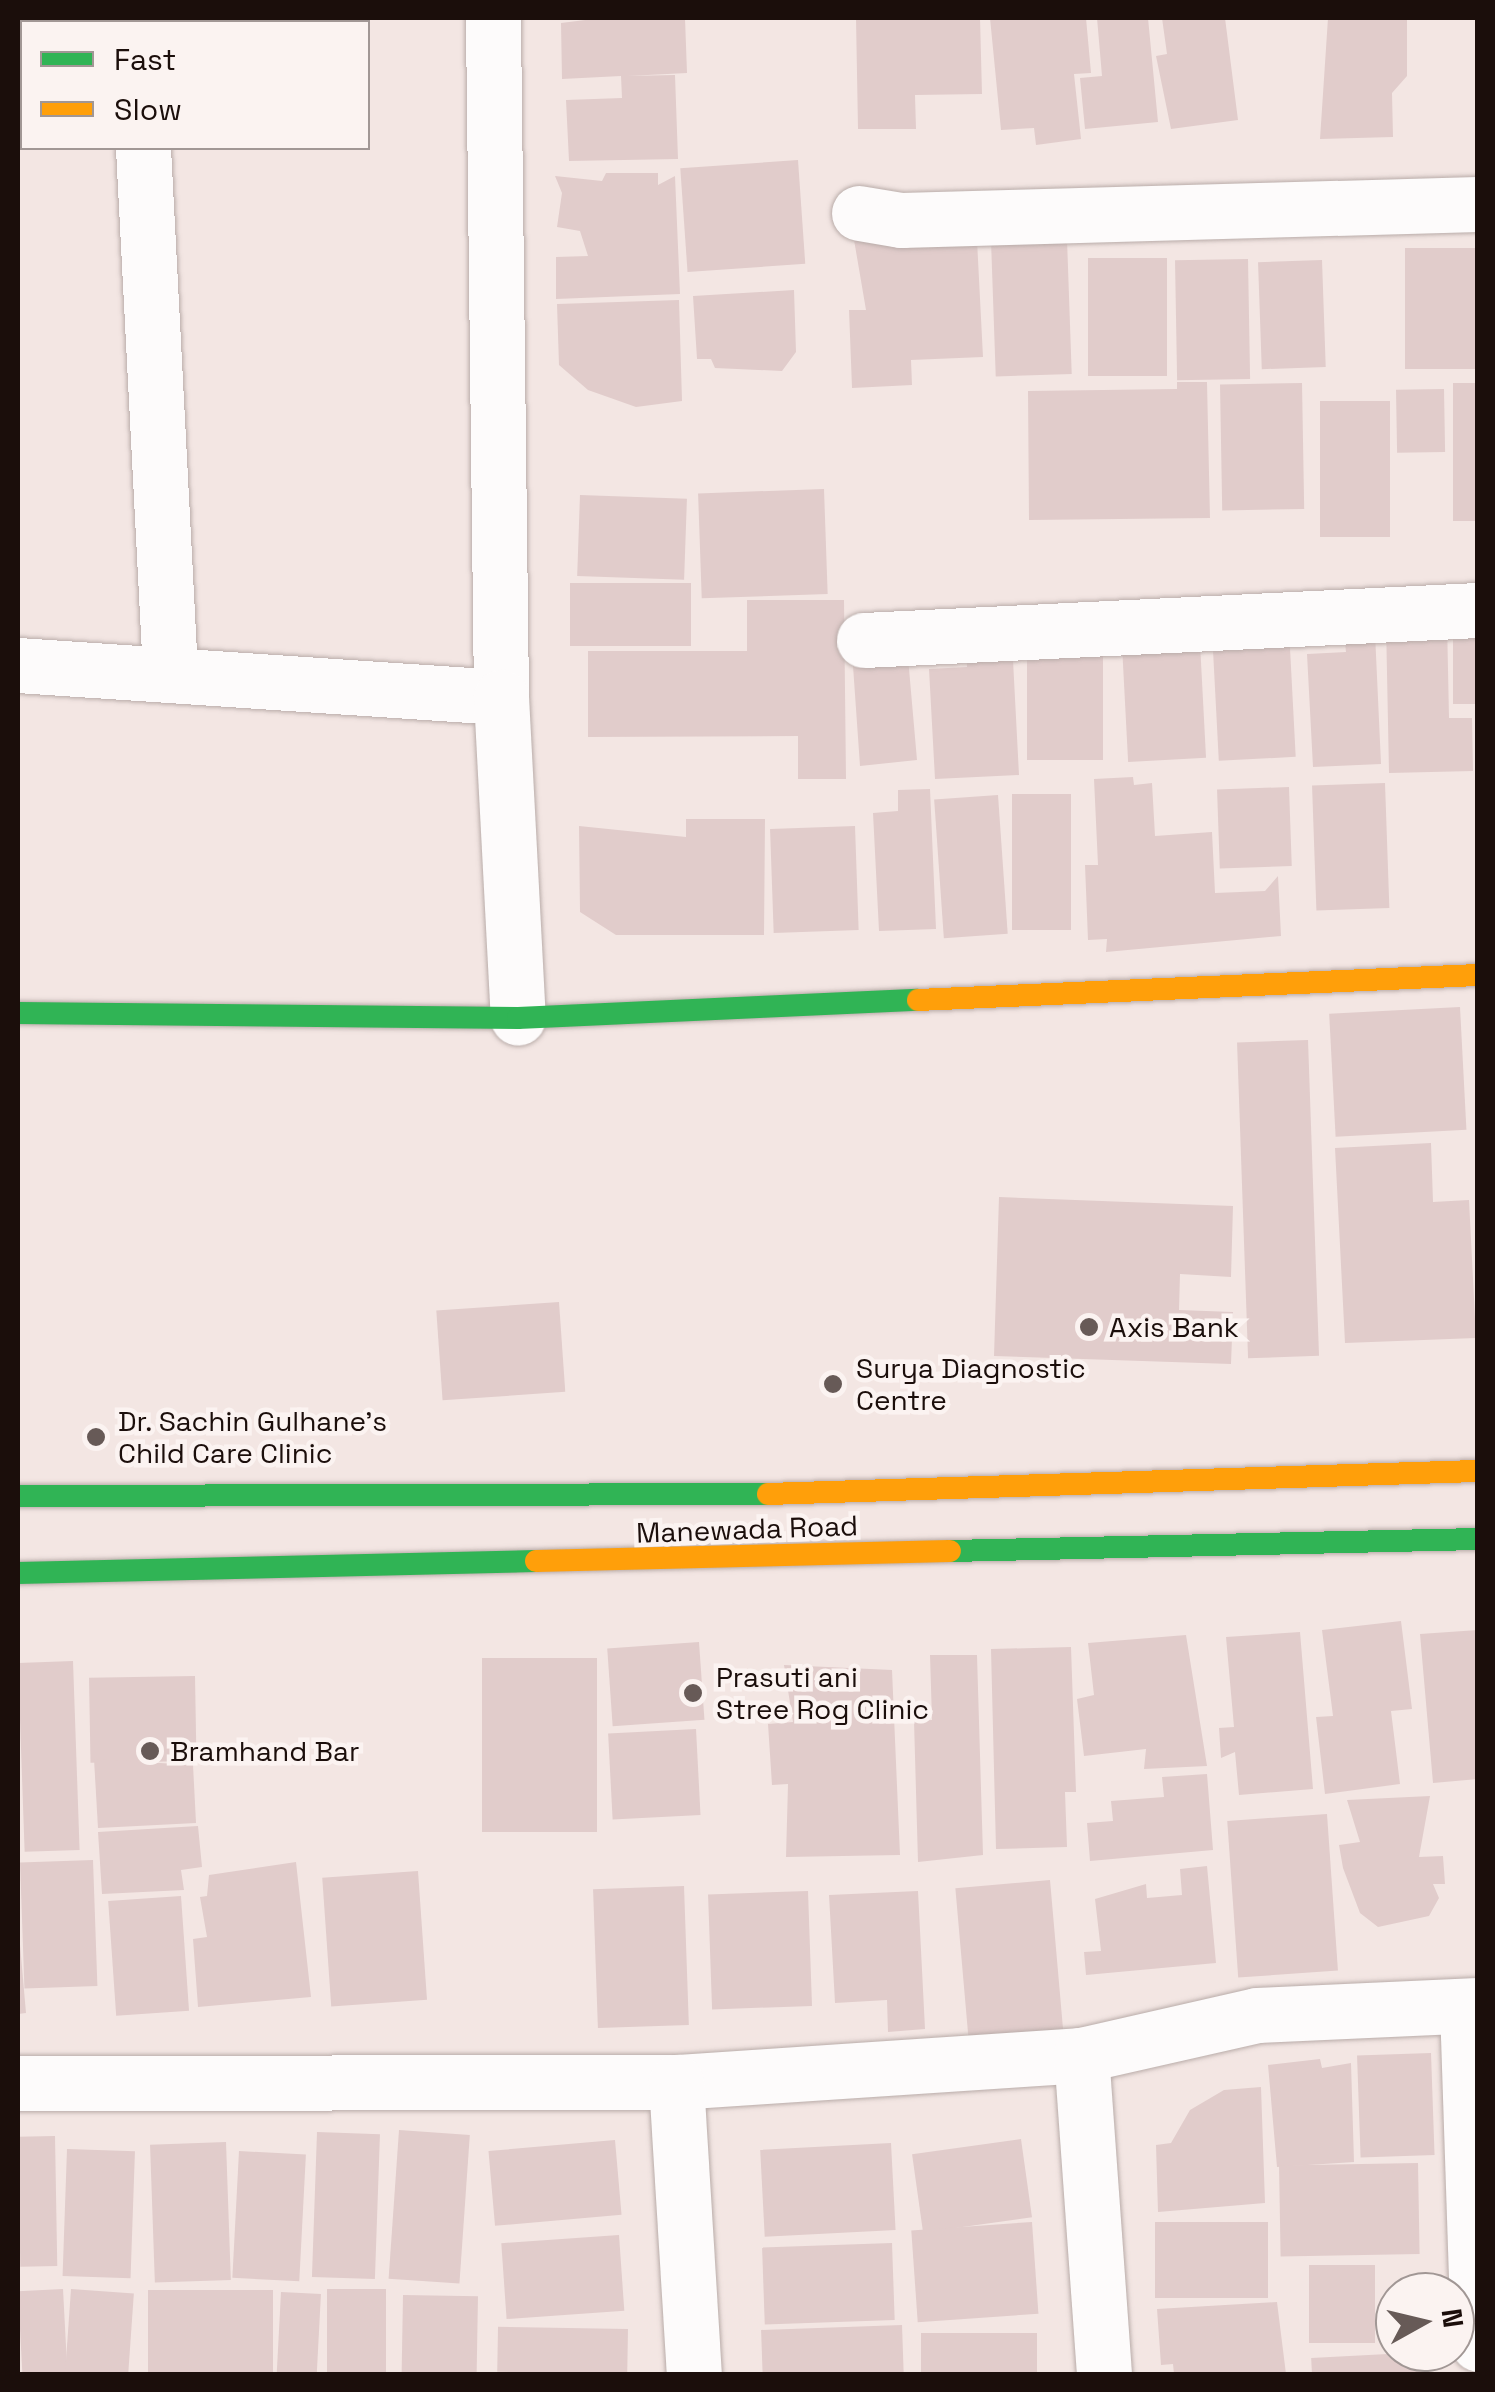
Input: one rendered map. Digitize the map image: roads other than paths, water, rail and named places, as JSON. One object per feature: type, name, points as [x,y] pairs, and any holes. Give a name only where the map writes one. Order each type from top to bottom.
[{"type":"street","points":[[494,18],[501,697],[518,1018]]},
{"type":"street","points":[[143,150],[170,672]]},
{"type":"street","points":[[860,213],[955,220],[1478,204]]},
{"type":"street","points":[[864,640],[1478,610]]},
{"type":"street","points":[[18,665],[170,672],[501,697]]},
{"type":"street","points":[[18,1013],[518,1018],[1478,975]]},
{"type":"street","points":[[18,1496],[604,1499],[1478,1471]]},
{"type":"street","name":"Manewada Road","points":[[18,1573],[1478,1539]]},
{"type":"street","points":[[18,2083],[676,2082],[1080,2056],[1257,2015],[1472,2006],[1478,2344]]},
{"type":"street","points":[[1080,2056],[1104,2374]]},
{"type":"street","points":[[676,2082],[694,2374]]},
{"type":"place","name":"Axis Bank","points":[[1089,1327]]},
{"type":"place","name":"Surya Diagnostic Centre","points":[[833,1384]]},
{"type":"place","name":"Dr. Sachin Gulhane's Child Care Clinic","points":[[96,1437]]},
{"type":"place","name":"Prasuti ani Stree Rog Clinic","points":[[693,1693]]},
{"type":"place","name":"Bramhand Bar","points":[[150,1751]]}]
